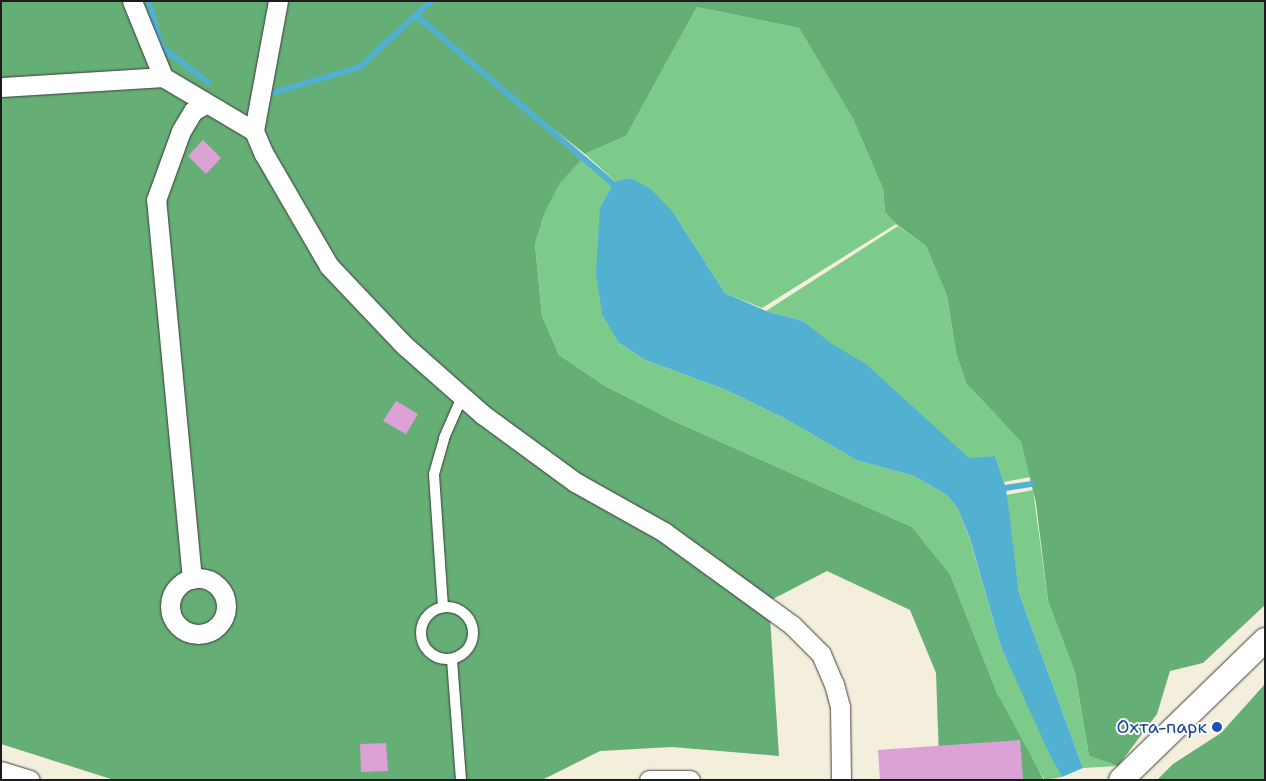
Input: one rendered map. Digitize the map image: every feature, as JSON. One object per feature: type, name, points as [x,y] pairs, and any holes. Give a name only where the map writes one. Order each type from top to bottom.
[{"type":"street","points":[[132,1],[163,77],[205,104],[254,130]]},
{"type":"street","points":[[278,1],[254,130],[264,154],[328,266],[406,346],[462,397],[575,482],[664,532],[792,625],[822,654],[834,684],[840,707],[841,780]]},
{"type":"street","points":[[1,87],[163,77]]},
{"type":"street","points":[[192,579],[156,200],[168,159],[181,131],[193,111],[205,104]]},
{"type":"street","points":[[1121,780],[1265,640]]},
{"type":"street","points":[[1,771],[30,780]]},
{"type":"street","points":[[649,780],[690,780]]},
{"type":"lane","points":[[443,607],[434,474],[444,438],[462,397]]},
{"type":"lane","points":[[443,607],[459,609],[471,620],[474,637],[466,652],[452,660],[435,657],[423,645],[421,629],[428,614],[443,607]]},
{"type":"lane","points":[[452,660],[461,780]]},
{"type":"green space","points":[[1,1],[1265,1],[1265,605],[1203,663],[1170,671],[1157,714],[1118,766],[1089,756],[1075,673],[1048,601],[1036,503],[1021,442],[966,383],[956,353],[947,296],[926,246],[896,224],[885,212],[883,189],[853,119],[799,28],[697,7],[626,136],[585,154],[508,93],[582,159],[560,183],[545,212],[535,244],[542,316],[559,355],[605,386],[676,422],[912,527],[950,574],[997,693],[1044,780],[985,780],[939,759],[936,673],[910,610],[827,571],[769,601],[779,756],[672,747],[600,751],[542,780],[114,780],[1,744]]},
{"type":"green space","points":[[697,7],[799,28],[853,119],[883,189],[885,212],[896,224],[762,308],[725,293],[673,212],[630,178],[616,182],[585,154],[626,136]]},
{"type":"green space","points":[[582,159],[613,184],[600,207],[600,236],[619,343],[645,360],[724,389],[786,419],[856,460],[914,476],[947,495],[958,509],[970,540],[1001,647],[1062,777],[1045,780],[1020,740],[997,693],[950,574],[912,527],[676,422],[605,386],[559,355],[542,316],[535,244],[545,212],[560,182]]},
{"type":"green space","points":[[898,226],[926,246],[947,296],[956,353],[966,383],[1021,442],[1030,477],[1004,482],[995,456],[969,459],[803,321],[766,311]]},
{"type":"green space","points":[[1033,490],[1048,601],[1075,673],[1089,756],[1118,766],[1083,768],[1019,593],[1006,495]]},
{"type":"green space","points":[[1265,684],[1265,780],[1157,780],[1173,764],[1221,733]]},
{"type":"water","points":[[630,178],[651,189],[673,212],[725,293],[766,311],[803,321],[832,344],[866,364],[969,458],[995,456],[1006,488],[1019,593],[1083,768],[1062,777],[1049,753],[1001,647],[970,539],[958,509],[947,495],[914,476],[856,460],[786,419],[724,389],[645,360],[619,343],[602,314],[596,273],[600,207],[614,182]]},
{"type":"building","points":[[203,140],[221,158],[206,174],[188,156]]},
{"type":"building","points":[[396,401],[418,414],[406,434],[383,421]]},
{"type":"building","points":[[1020,740],[1023,780],[880,780],[878,750]]},
{"type":"building","points":[[386,743],[388,771],[361,772],[360,744]]},
{"type":"waterway","points":[[149,1],[162,47],[209,83]]},
{"type":"waterway","points":[[263,96],[360,67],[431,1]]},
{"type":"waterway","points":[[417,16],[617,187]]},
{"type":"waterway","points":[[1006,488],[1032,484]]},
{"type":"place","name":"Охта-парк","points":[[1217,727]]}]
